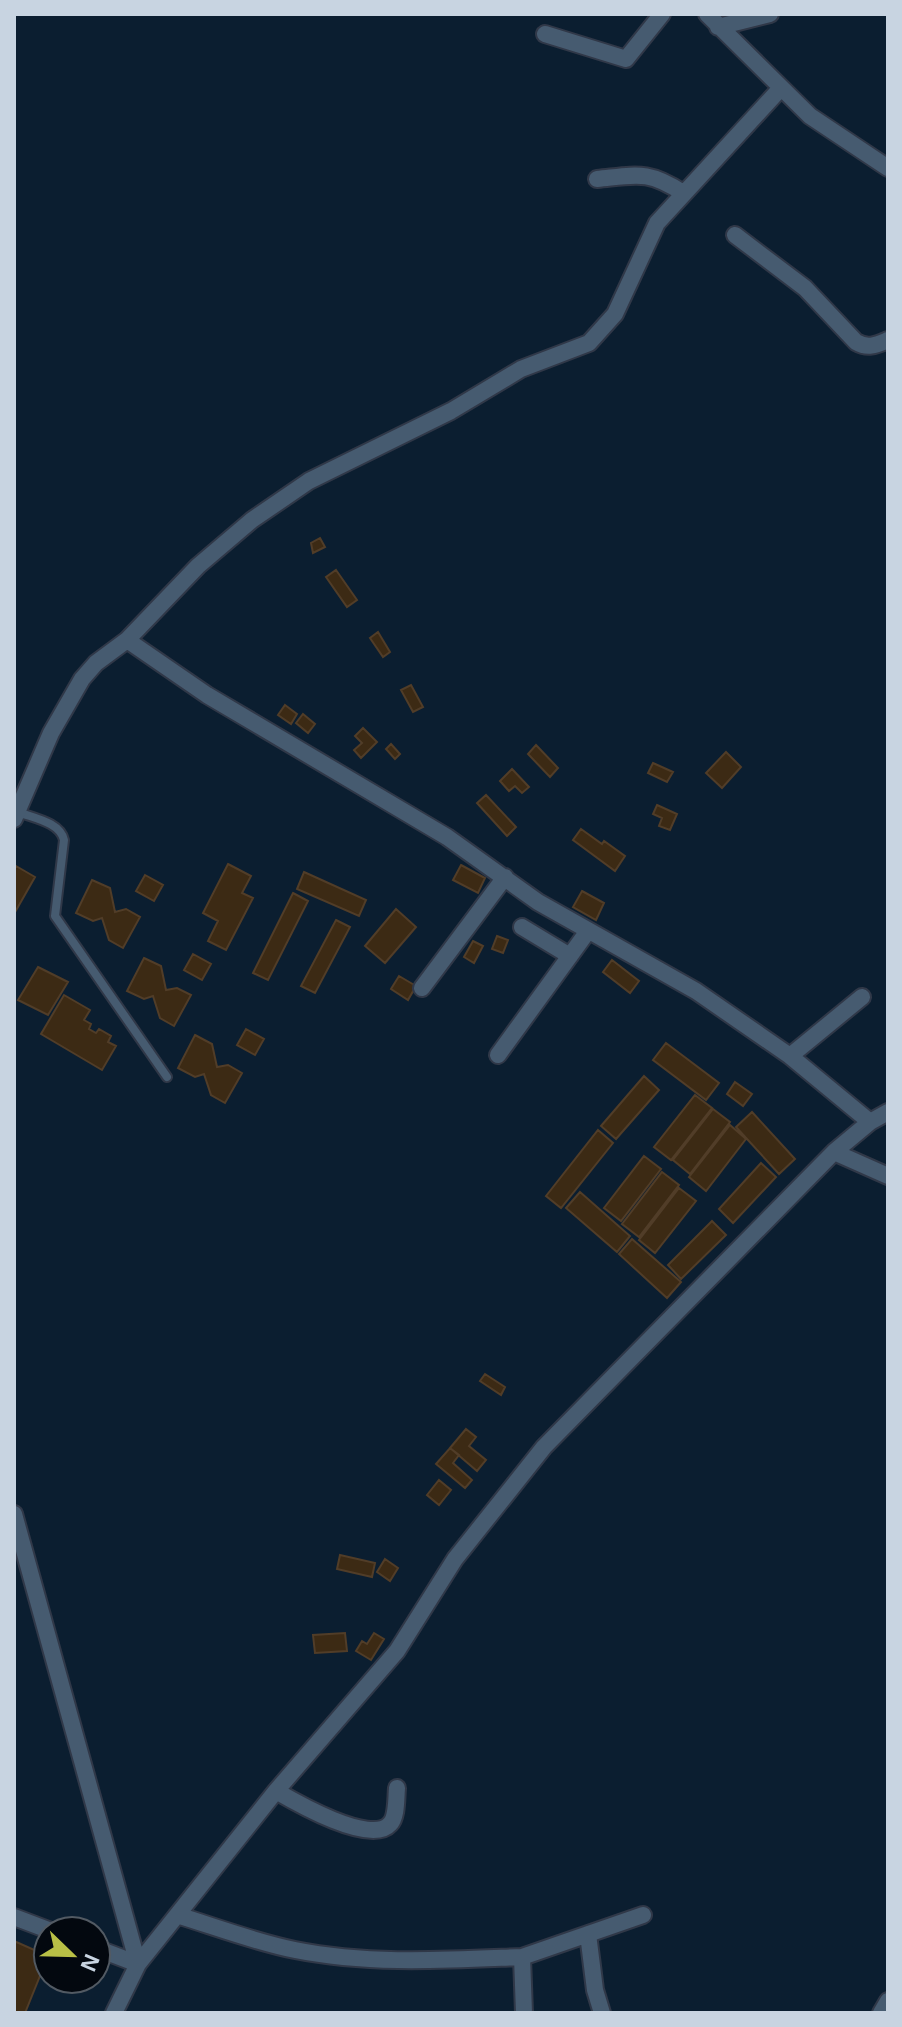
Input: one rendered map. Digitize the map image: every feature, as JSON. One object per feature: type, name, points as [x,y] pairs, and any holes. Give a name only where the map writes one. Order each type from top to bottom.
[{"type":"street","points":[[545,34],[626,59],[662,14]]},
{"type":"street","points":[[713,20],[770,14]]},
{"type":"street","points":[[713,20],[810,116],[888,168]]},
{"type":"street","points":[[16,815],[51,733],[71,696],[96,663],[127,640],[198,566],[252,520],[309,481],[451,411],[521,369],[589,343],[615,314],[631,284],[649,236],[683,193],[780,89]]},
{"type":"street","points":[[597,179],[650,175],[683,193]]},
{"type":"street","points":[[735,235],[805,288],[856,342],[873,347],[888,340]]},
{"type":"street","points":[[127,640],[207,695],[447,837],[538,902],[696,991],[790,1056],[870,1122]]},
{"type":"street","points":[[422,988],[505,877]]},
{"type":"street","points":[[522,927],[570,956]]},
{"type":"street","points":[[498,1055],[588,931]]},
{"type":"street","points":[[790,1056],[862,997]]},
{"type":"street","points":[[114,2013],[138,1964],[276,1791],[397,1651],[455,1559],[544,1447],[834,1152],[870,1122],[888,1112]]},
{"type":"street","points":[[834,1152],[888,1176]]},
{"type":"street","points":[[14,1514],[138,1964]]},
{"type":"street","points":[[276,1791],[328,1820],[379,1829],[387,1828],[393,1821],[397,1788]]},
{"type":"street","points":[[177,1915],[267,1943],[339,1956],[404,1962],[522,1957],[643,1915]]},
{"type":"street","points":[[588,1934],[595,1990],[602,2013]]},
{"type":"street","points":[[112,1954],[138,1964]]},
{"type":"street","points":[[522,1957],[524,2013]]},
{"type":"street","points":[[881,2013],[888,2001]]},
{"type":"lane","points":[[16,815],[58,828],[63,833],[55,916],[167,1077]]},
{"type":"building","points":[[320,538],[325,547],[313,553],[311,543]]},
{"type":"building","points":[[336,570],[357,600],[347,607],[326,577]]},
{"type":"building","points":[[378,632],[390,652],[383,657],[370,638]]},
{"type":"building","points":[[411,685],[423,707],[413,712],[401,690]]},
{"type":"building","points":[[285,705],[297,714],[291,724],[278,715]]},
{"type":"building","points":[[303,714],[315,724],[308,733],[296,723]]},
{"type":"building","points":[[363,728],[377,742],[361,758],[354,750],[362,743],[355,736]]},
{"type":"building","points":[[391,744],[400,754],[395,759],[386,749]]},
{"type":"building","points":[[536,745],[558,768],[550,777],[528,754]]},
{"type":"building","points":[[726,752],[741,767],[722,788],[706,773]]},
{"type":"building","points":[[653,763],[673,772],[667,782],[648,773]]},
{"type":"building","points":[[512,769],[529,787],[522,793],[515,786],[509,791],[500,781]]},
{"type":"building","points":[[486,795],[516,827],[507,836],[477,803]]},
{"type":"building","points":[[657,805],[677,814],[670,830],[659,826],[662,818],[653,814]]},
{"type":"building","points":[[581,829],[625,856],[615,871],[573,840]]},
{"type":"building","points":[[228,864],[251,876],[242,893],[253,898],[226,950],[208,941],[218,921],[203,913]]},
{"type":"building","points":[[461,865],[485,878],[478,893],[453,880]]},
{"type":"building","points":[[16,866],[35,877],[14,914],[14,870]]},
{"type":"building","points":[[304,872],[366,900],[359,916],[297,889]]},
{"type":"building","points":[[145,875],[163,885],[154,901],[136,891]]},
{"type":"building","points":[[92,880],[110,888],[115,912],[126,909],[140,917],[123,948],[109,940],[102,918],[93,921],[76,913]]},
{"type":"building","points":[[582,891],[604,903],[596,920],[573,907]]},
{"type":"building","points":[[293,893],[308,901],[268,980],[253,973]]},
{"type":"building","points":[[396,909],[416,927],[385,963],[365,946]]},
{"type":"building","points":[[336,920],[350,927],[315,993],[301,986]]},
{"type":"building","points":[[497,936],[508,940],[503,953],[492,949]]},
{"type":"building","points":[[473,941],[483,946],[474,963],[464,957]]},
{"type":"building","points":[[193,954],[211,964],[202,980],[184,970]]},
{"type":"building","points":[[144,958],[161,966],[166,990],[177,988],[191,995],[174,1026],[160,1018],[153,996],[144,999],[127,991]]},
{"type":"building","points":[[612,960],[639,981],[630,993],[603,972]]},
{"type":"building","points":[[38,967],[68,982],[48,1015],[18,1000]]},
{"type":"building","points":[[399,976],[416,986],[408,1000],[391,989]]},
{"type":"building","points":[[64,995],[90,1010],[84,1020],[91,1024],[89,1029],[96,1033],[99,1029],[111,1036],[108,1042],[116,1046],[102,1070],[41,1034]]},
{"type":"building","points":[[246,1029],[264,1039],[255,1055],[237,1045]]},
{"type":"building","points":[[195,1035],[212,1044],[217,1067],[228,1065],[242,1073],[225,1103],[211,1095],[204,1074],[195,1077],[178,1068]]},
{"type":"building","points":[[666,1043],[719,1083],[706,1100],[653,1060]]},
{"type":"building","points":[[644,1076],[659,1090],[616,1139],[601,1126]]},
{"type":"building","points":[[735,1082],[752,1094],[743,1106],[727,1094]]},
{"type":"building","points":[[695,1095],[712,1108],[671,1160],[654,1147]]},
{"type":"building","points":[[713,1109],[730,1122],[690,1174],[673,1160]]},
{"type":"building","points":[[752,1112],[795,1159],[779,1174],[736,1127]]},
{"type":"building","points":[[730,1125],[746,1139],[706,1191],[689,1177]]},
{"type":"building","points":[[598,1130],[613,1143],[561,1208],[546,1196]]},
{"type":"building","points":[[644,1156],[661,1169],[621,1221],[604,1208]]},
{"type":"building","points":[[761,1163],[776,1177],[733,1223],[719,1209]]},
{"type":"building","points":[[662,1172],[679,1185],[639,1237],[622,1224]]},
{"type":"building","points":[[679,1188],[696,1201],[655,1253],[639,1240]]},
{"type":"building","points":[[580,1192],[630,1236],[617,1252],[566,1208]]},
{"type":"building","points":[[712,1221],[726,1235],[681,1279],[668,1265]]},
{"type":"building","points":[[632,1239],[681,1282],[667,1298],[619,1254]]},
{"type":"building","points":[[485,1374],[505,1387],[501,1395],[480,1381]]},
{"type":"building","points":[[466,1429],[476,1437],[469,1446],[486,1460],[477,1471],[450,1448]]},
{"type":"building","points":[[450,1448],[459,1455],[453,1463],[472,1480],[465,1488],[436,1464]]},
{"type":"building","points":[[439,1480],[451,1490],[439,1505],[427,1495]]},
{"type":"building","points":[[340,1555],[375,1563],[372,1577],[337,1569]]},
{"type":"building","points":[[385,1559],[398,1568],[390,1581],[377,1572]]},
{"type":"building","points":[[345,1633],[347,1651],[315,1653],[313,1635]]},
{"type":"building","points":[[374,1633],[384,1639],[371,1660],[356,1651],[362,1641],[367,1644]]},
{"type":"building","points":[[14,1941],[32,1949],[32,1995],[25,2013],[14,2013]]}]
